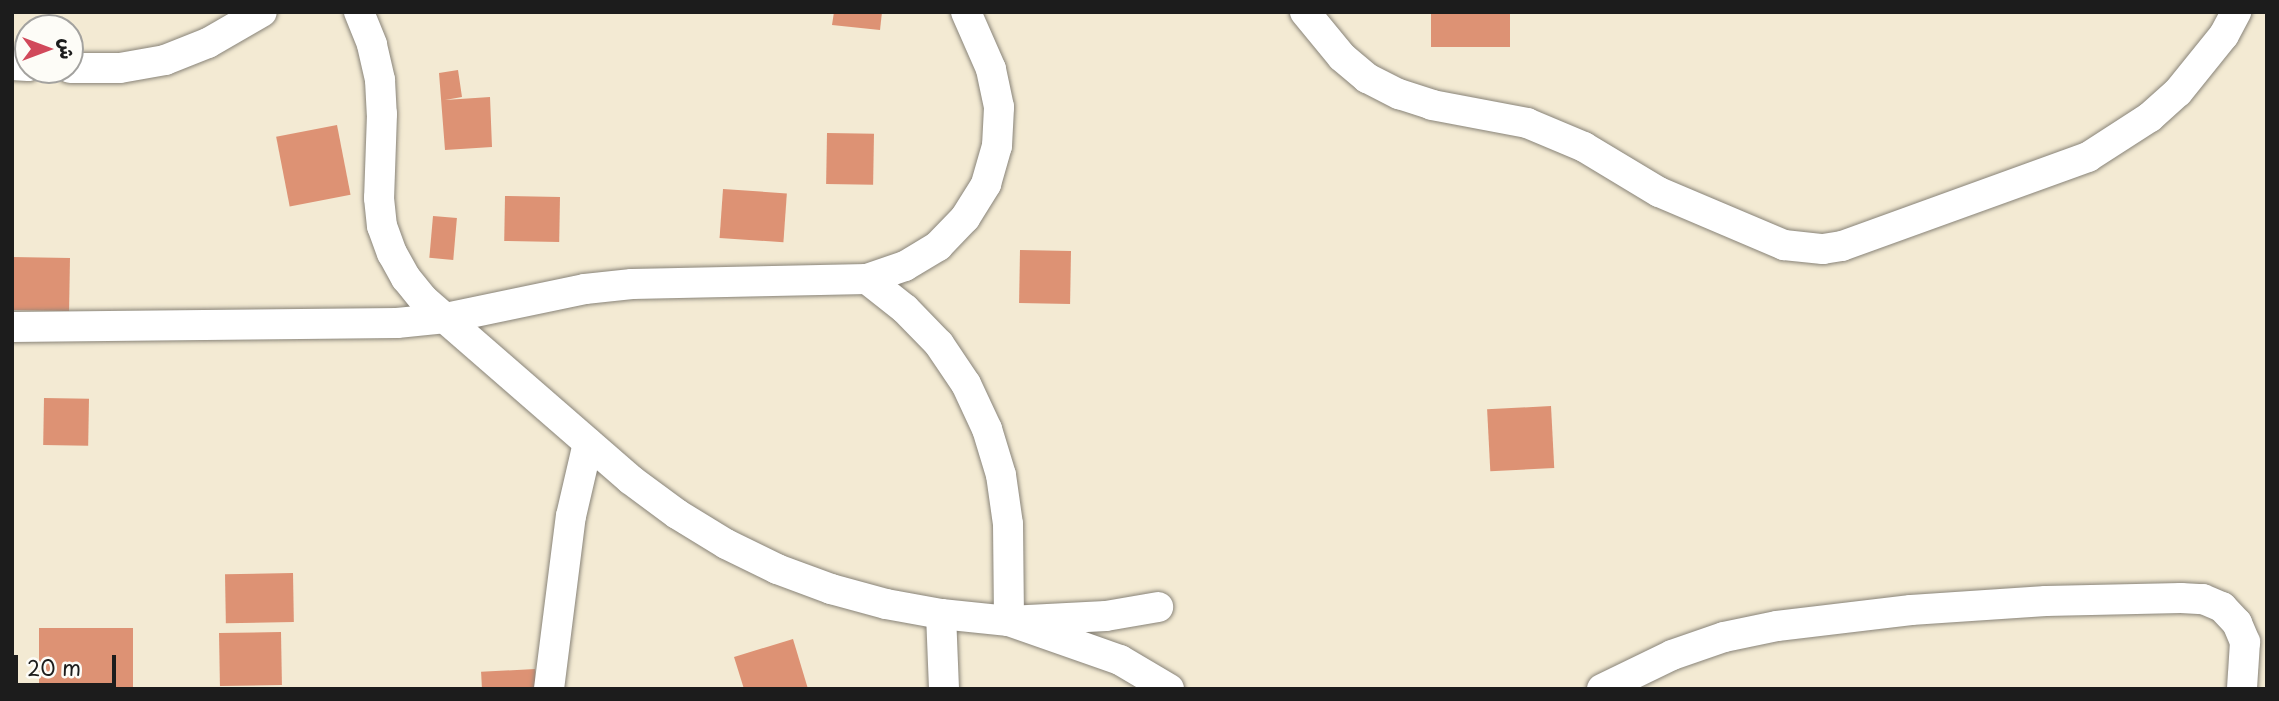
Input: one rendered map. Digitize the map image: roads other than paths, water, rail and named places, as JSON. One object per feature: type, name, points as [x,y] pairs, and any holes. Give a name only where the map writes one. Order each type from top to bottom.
[{"type":"street","points":[[84,68],[120,68],[165,60],[208,43],[262,12]]},
{"type":"street","points":[[359,12],[372,45],[380,79],[382,114],[379,198],[383,226],[391,253],[406,278],[424,300],[658,501],[726,544],[777,569],[831,589],[886,604],[942,614],[1009,621],[1106,616],[1158,607]]},
{"type":"street","points":[[12,327],[397,323],[446,318],[585,289],[632,284],[867,279],[905,267],[938,246],[965,218],[986,184],[997,146],[999,107],[991,69],[967,12]]},
{"type":"street","points":[[1305,12],[1342,57],[1367,78],[1399,94],[1432,105],[1497,115],[1537,126],[1584,147],[1659,192],[1784,245],[1823,249],[1842,246],[2088,157],[2150,117],[2178,92],[2224,35],[2236,12]]},
{"type":"street","points":[[867,279],[905,309],[939,344],[966,384],[987,429],[1001,475],[1008,524],[1009,621]]},
{"type":"street","points":[[549,689],[569,529],[588,443]]},
{"type":"street","points":[[1602,689],[1672,655],[1724,637],[1777,626],[1952,607],[2046,601],[2182,598],[2203,599],[2222,607],[2237,623],[2245,642],[2242,689]]},
{"type":"street","points":[[942,614],[944,689]]},
{"type":"street","points":[[1009,621],[1120,660],[1169,689]]}]
